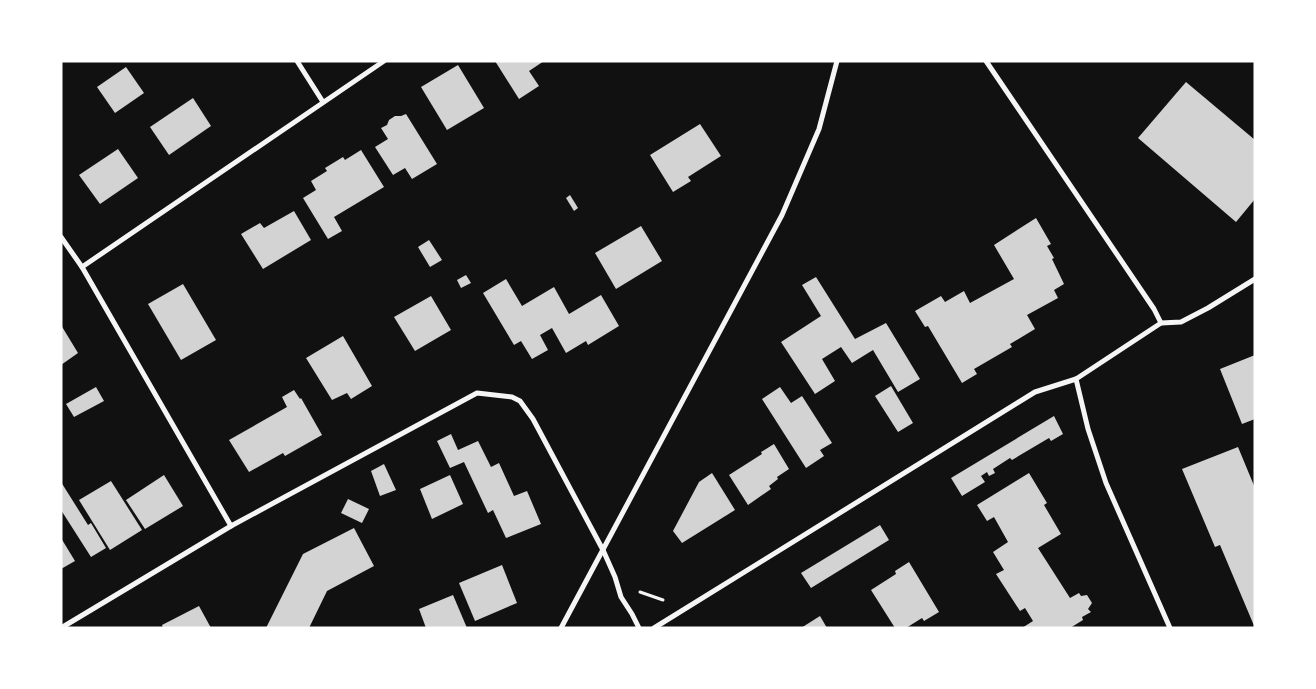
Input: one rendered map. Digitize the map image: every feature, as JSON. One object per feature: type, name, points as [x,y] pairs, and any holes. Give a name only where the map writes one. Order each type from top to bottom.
[{"type":"street","points":[[297,61],[323,102]]},
{"type":"street","points":[[82,268],[384,61]]},
{"type":"street","points":[[561,628],[782,215],[819,130],[837,61]]},
{"type":"street","points":[[986,61],[1154,309],[1160,323]]},
{"type":"street","points":[[61,237],[82,268],[231,526]]},
{"type":"street","points":[[654,628],[1035,392],[1076,380],[1160,323],[1181,322],[1255,279]]},
{"type":"street","points":[[1076,380],[1088,429],[1106,483],[1170,628]]},
{"type":"street","points":[[62,628],[231,526],[478,393],[512,397],[520,401],[534,419],[602,550],[615,577],[621,598],[639,628]]},
{"type":"path","points":[[633,589],[665,600]]},
{"type":"building","points":[[495,61],[544,61],[529,71],[539,86],[519,99]]},
{"type":"building","points":[[458,65],[484,108],[447,130],[421,87]]},
{"type":"building","points":[[126,67],[144,93],[115,113],[97,87]]},
{"type":"building","points":[[1186,82],[1255,140],[1255,199],[1236,222],[1138,138]]},
{"type":"building","points":[[193,98],[211,126],[169,155],[150,127]]},
{"type":"building","points":[[406,114],[437,164],[412,179],[405,168],[393,175],[375,147],[388,139],[381,128],[387,125],[389,120],[395,116]]},
{"type":"building","points":[[700,124],[721,156],[688,177],[691,181],[673,192],[650,155]]},
{"type":"building","points":[[118,149],[138,178],[100,204],[79,175]]},
{"type":"building","points":[[361,150],[384,187],[334,217],[342,231],[328,239],[303,198],[316,190],[311,181],[327,171],[325,168],[343,157],[345,160]]},
{"type":"building","points":[[570,195],[578,208],[574,211],[566,198]]},
{"type":"building","points":[[294,211],[311,240],[263,269],[241,234],[260,223],[264,228]]},
{"type":"building","points":[[1036,218],[1051,244],[1047,246],[1064,284],[1054,290],[1058,298],[1027,315],[1035,329],[1010,344],[1012,347],[974,369],[977,374],[962,383],[928,326],[925,327],[915,311],[941,296],[945,302],[964,291],[970,303],[1014,279],[994,245]]},
{"type":"building","points":[[641,226],[662,261],[616,289],[595,253]]},
{"type":"building","points":[[429,240],[442,260],[430,267],[418,247]]},
{"type":"building","points":[[466,275],[471,283],[461,288],[457,280]]},
{"type":"building","points":[[816,277],[855,339],[886,323],[920,379],[898,392],[873,350],[852,363],[841,347],[822,359],[835,381],[815,394],[781,342],[821,316],[802,285]]},
{"type":"building","points":[[506,279],[522,306],[554,287],[569,314],[601,295],[619,326],[588,345],[586,341],[566,353],[552,328],[540,335],[548,350],[532,359],[521,341],[514,345],[483,293]]},
{"type":"building","points":[[183,284],[216,340],[181,360],[148,304]]},
{"type":"building","points":[[431,296],[451,330],[415,351],[394,317]]},
{"type":"building","points":[[61,325],[78,353],[61,365]]},
{"type":"building","points":[[343,336],[372,386],[351,399],[347,393],[332,400],[306,358]]},
{"type":"building","points":[[1255,355],[1255,419],[1242,424],[1220,369]]},
{"type":"building","points":[[891,386],[913,423],[898,432],[875,396]]},
{"type":"building","points":[[96,387],[104,401],[74,417],[66,404]]},
{"type":"building","points":[[780,387],[791,403],[802,396],[832,443],[820,450],[824,456],[806,468],[762,399]]},
{"type":"building","points":[[294,390],[301,398],[322,435],[285,456],[283,453],[249,472],[229,440],[287,407],[282,397]]},
{"type":"building","points":[[1054,416],[1063,434],[1051,441],[1049,438],[1012,460],[1010,458],[993,469],[995,473],[989,476],[987,472],[981,476],[985,482],[962,496],[951,478]]},
{"type":"building","points":[[451,434],[458,450],[478,441],[491,467],[499,463],[514,496],[527,491],[541,524],[506,538],[493,510],[488,513],[464,462],[450,468],[437,441]]},
{"type":"building","points":[[774,444],[789,469],[777,477],[778,479],[769,486],[771,489],[748,505],[729,475]]},
{"type":"building","points":[[1238,447],[1255,488],[1255,628],[1220,545],[1215,547],[1182,469]]},
{"type":"building","points":[[384,464],[396,490],[380,496],[371,471]]},
{"type":"building","points":[[712,473],[735,510],[682,543],[673,531],[699,482]]},
{"type":"building","points":[[1029,473],[1047,503],[1044,505],[1061,534],[1038,548],[1070,598],[1079,593],[1081,596],[1087,595],[1092,603],[1088,609],[1091,612],[1082,617],[1083,620],[1070,628],[1022,628],[1033,621],[1025,608],[1020,611],[996,574],[1004,570],[993,552],[1008,542],[994,517],[987,521],[977,505]]},
{"type":"building","points":[[164,475],[183,506],[145,529],[126,500]]},
{"type":"building","points":[[450,475],[463,504],[432,519],[420,489]]},
{"type":"building","points":[[111,481],[142,530],[110,550],[79,500]]},
{"type":"building","points":[[61,482],[88,525],[91,523],[106,548],[91,557],[61,510]]},
{"type":"building","points":[[348,499],[369,509],[362,523],[341,513]]},
{"type":"building","points":[[880,525],[889,540],[811,588],[801,573]]},
{"type":"building","points":[[354,528],[374,566],[327,591],[309,628],[266,628],[303,554]]},
{"type":"building","points":[[61,538],[75,561],[61,569]]},
{"type":"building","points":[[909,562],[939,612],[924,621],[922,618],[906,628],[895,628],[871,590],[896,574],[895,571]]},
{"type":"building","points":[[502,565],[517,603],[475,621],[459,583]]},
{"type":"building","points":[[453,595],[467,628],[426,628],[419,609]]},
{"type":"building","points":[[199,606],[211,628],[163,628],[162,625]]},
{"type":"building","points":[[820,616],[827,628],[801,628]]}]
